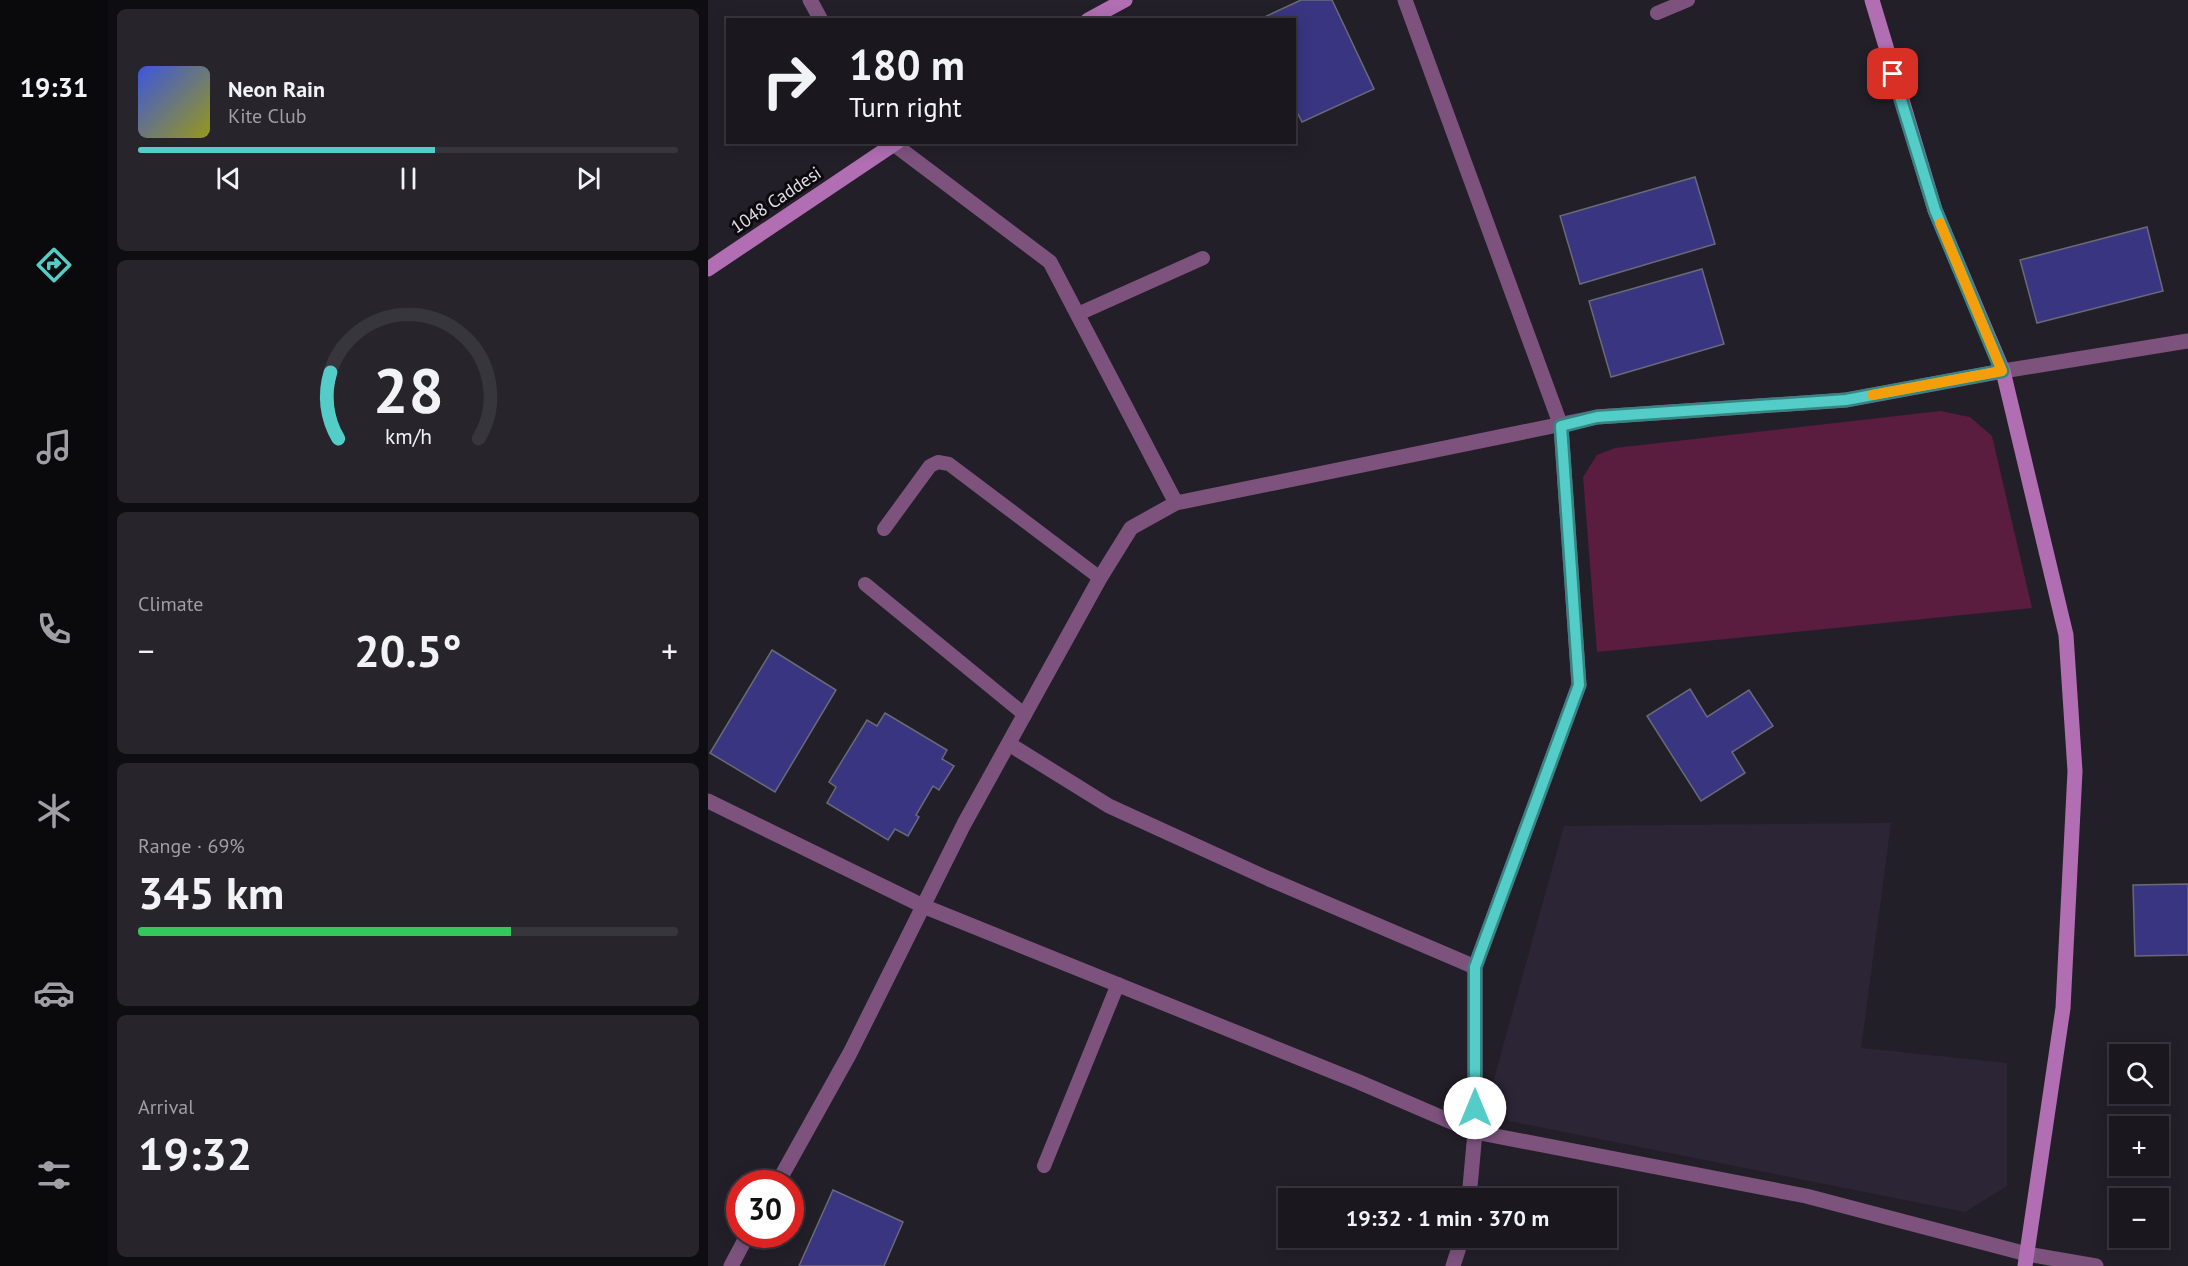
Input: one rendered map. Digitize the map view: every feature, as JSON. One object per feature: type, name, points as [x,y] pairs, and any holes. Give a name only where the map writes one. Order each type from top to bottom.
[{"type":"street","points":[[810,0],[820,18]]},
{"type":"street","points":[[1092,18],[1125,0]]},
{"type":"street","points":[[1405,0],[1561,426],[1579,685],[1475,967],[1475,1132],[1470,1188]]},
{"type":"street","points":[[1872,0],[1935,210],[2002,371],[2066,635],[2075,771],[2063,1008],[2026,1260]]},
{"type":"street","name":"1048 Caddesi","points":[[708,269],[892,144]]},
{"type":"street","points":[[894,144],[1050,262],[1176,502]]},
{"type":"street","points":[[785,1170],[850,1053],[964,824],[1131,528],[1176,502],[1597,417],[1846,400],[2002,371],[2188,341]]},
{"type":"street","points":[[1009,744],[1109,806],[1269,879],[1475,967]]},
{"type":"street","points":[[708,801],[923,906],[1359,1082],[1475,1132],[1806,1196],[2026,1260],[2096,1266]]},
{"type":"street","points":[[731,1266],[741,1248]]},
{"type":"street","points":[[1453,1266],[1459,1248]]},
{"type":"lane","points":[[1657,13],[1688,0]]},
{"type":"lane","points":[[1078,315],[1203,258]]},
{"type":"lane","points":[[884,529],[930,466],[938,462],[948,464],[1101,578]]},
{"type":"lane","points":[[865,584],[1025,715]]},
{"type":"lane","points":[[1044,1166],[1118,984]]},
{"type":"shaded area","points":[[1940,411],[1970,417],[1992,436],[2032,608],[1597,652],[1583,477],[1597,455],[1615,448]]},
{"type":"shaded area","points":[[1891,823],[1861,1048],[2007,1063],[2007,1186],[1965,1212],[1509,1121],[1491,1090],[1564,826]]},
{"type":"building","points":[[1301,0],[1332,0],[1374,89],[1302,122],[1296,110],[1296,18],[1262,18]]},
{"type":"building","points":[[1695,177],[1715,244],[1580,284],[1560,216]]},
{"type":"building","points":[[2147,227],[2163,291],[2037,323],[2020,260]]},
{"type":"building","points":[[1702,269],[1724,344],[1611,377],[1589,301]]},
{"type":"building","points":[[772,650],[836,690],[775,792],[710,753]]},
{"type":"building","points":[[1690,689],[1707,717],[1749,690],[1773,726],[1732,752],[1745,773],[1701,801],[1647,716]]},
{"type":"building","points":[[885,713],[947,750],[942,759],[954,766],[939,790],[933,786],[916,815],[919,817],[908,836],[895,829],[888,840],[827,803],[836,787],[829,782],[867,720],[877,726]]},
{"type":"building","points":[[2188,884],[2188,955],[2135,956],[2133,885]]},
{"type":"building","points":[[833,1190],[903,1222],[884,1266],[799,1266]]},
{"type":"slow traffic","points":[[1872,395],[2002,371],[1940,223]]},
{"type":"route","points":[[1475,1108],[1475,967],[1579,685],[1561,426],[1597,417],[1846,400],[2002,371],[1935,210],[1893,74]]}]
